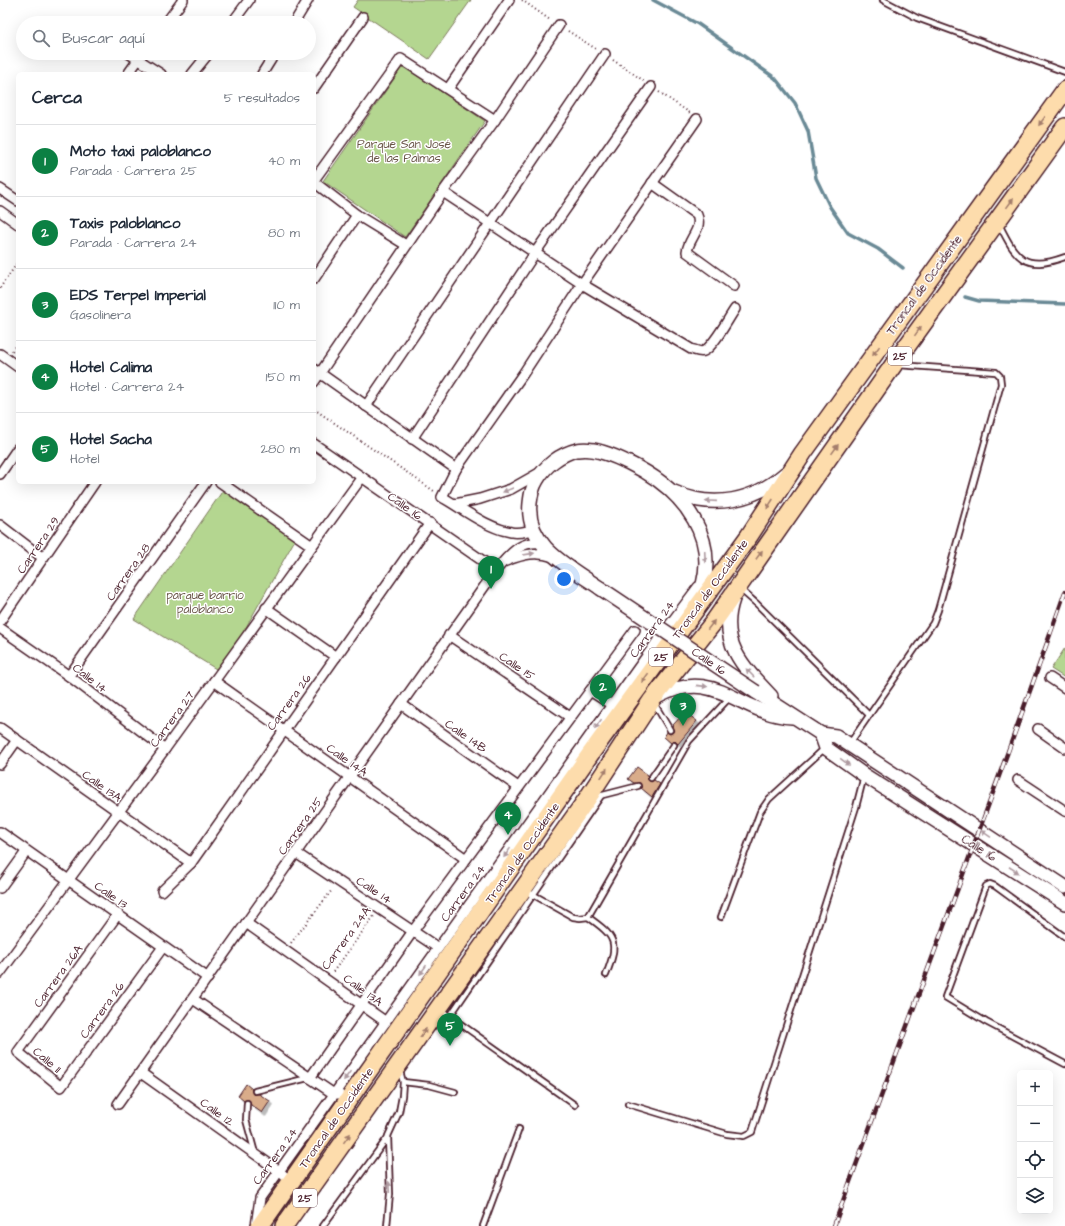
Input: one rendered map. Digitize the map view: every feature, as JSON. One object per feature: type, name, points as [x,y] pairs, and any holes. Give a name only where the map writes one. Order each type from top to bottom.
[{"type":"highway","name":"Troncal de Occidente","points":[[260,1226],[285,1177],[353,1095],[591,753],[749,536],[803,453],[1065,90]]},
{"type":"highway","name":"Troncal de Occidente","points":[[284,1226],[401,1074],[445,1013],[594,798],[652,700],[713,623],[894,365],[1065,126]]},
{"type":"street","points":[[171,16],[183,0]]},
{"type":"street","points":[[237,16],[249,0]]},
{"type":"street","points":[[298,16],[308,0]]},
{"type":"street","points":[[448,89],[509,0]]},
{"type":"street","points":[[316,85],[363,17]]},
{"type":"street","points":[[456,469],[317,371],[495,120],[558,25]]},
{"type":"street","points":[[366,406],[605,54]]},
{"type":"street","points":[[316,178],[401,59],[495,120]]},
{"type":"street","points":[[129,72],[137,60]]},
{"type":"street","points":[[145,60],[159,72]]},
{"type":"street","points":[[194,72],[203,60]]},
{"type":"street","points":[[263,72],[271,60]]},
{"type":"street","points":[[412,439],[536,253],[651,86]]},
{"type":"street","points":[[542,471],[532,489],[529,512],[533,530],[520,533],[511,532],[479,519],[442,497],[456,469],[523,374],[582,284],[697,119]]},
{"type":"street","points":[[316,183],[357,214],[406,245]]},
{"type":"street","points":[[652,183],[697,216],[699,220],[698,226],[687,252],[734,286]]},
{"type":"street","points":[[0,189],[16,200]]},
{"type":"street","points":[[443,192],[489,224],[582,284],[691,349],[699,352],[704,351],[710,345],[735,309]]},
{"type":"street","points":[[0,211],[16,223]]},
{"type":"street","points":[[316,276],[357,214]]},
{"type":"street","points":[[0,354],[16,366]]},
{"type":"street","name":"Calle 16","points":[[316,445],[496,570]]},
{"type":"street","points":[[455,504],[480,499],[511,489],[542,471],[556,459],[577,450],[598,451],[617,457],[638,467],[679,498],[696,522],[705,550],[704,580],[700,594],[688,619]]},
{"type":"street","points":[[0,474],[16,451]]},
{"type":"street","points":[[667,489],[682,496],[714,502],[746,498],[774,483],[786,473],[803,453]]},
{"type":"street","name":"Carrera 27","points":[[0,973],[214,682],[362,476]]},
{"type":"street","name":"Carrera 29","points":[[0,621],[94,484]]},
{"type":"street","name":"Carrera 28","points":[[69,676],[205,484]]},
{"type":"street","points":[[223,484],[312,546]]},
{"type":"street","name":"Carrera 26","points":[[162,891],[191,863],[430,523]]},
{"type":"street","points":[[0,525],[43,558]]},
{"type":"street","name":"Calle 16","points":[[533,530],[541,543],[555,557],[600,588],[821,734],[836,736],[1065,887]]},
{"type":"street","name":"Carrera 25","points":[[118,1104],[496,570],[522,545],[530,542],[541,543]]},
{"type":"street","points":[[503,562],[529,553],[541,553],[555,557]]},
{"type":"street","name":"Carrera 24","points":[[256,1226],[260,1198],[285,1177],[334,1094],[612,705],[704,580]]},
{"type":"street","points":[[737,587],[730,606],[728,622],[728,634],[733,648],[744,668],[792,714]]},
{"type":"street","points":[[266,608],[336,657]]},
{"type":"street","name":"Calle 14","points":[[0,628],[69,676],[165,749]]},
{"type":"street","points":[[310,1078],[413,931],[518,787],[636,630]]},
{"type":"street","name":"Calle 15","points":[[449,635],[570,717]]},
{"type":"street","points":[[1050,678],[1065,688]]},
{"type":"street","name":"Calle 14A","points":[[214,682],[350,776],[466,859]]},
{"type":"street","points":[[652,700],[670,690],[696,685],[711,687],[731,695],[760,711],[782,716],[792,714]]},
{"type":"street","points":[[590,691],[612,705]]},
{"type":"street","name":"Calle 14B","points":[[401,704],[518,787]]},
{"type":"street","name":"Calle 13A","points":[[0,728],[191,863]]},
{"type":"street","points":[[1038,729],[1065,748]]},
{"type":"street","points":[[821,734],[826,748]]},
{"type":"street","points":[[0,764],[17,740]]},
{"type":"street","name":"Calle 16","points":[[826,748],[864,775],[1065,903]]},
{"type":"street","points":[[1018,780],[1065,811]]},
{"type":"street","name":"Calle 13","points":[[0,832],[26,852],[69,880],[208,978]]},
{"type":"street","points":[[0,888],[26,852]]},
{"type":"street","name":"Calle 14","points":[[296,853],[438,948]]},
{"type":"street","name":"Carrera 26A","points":[[18,1052],[118,914]]},
{"type":"street","name":"Calle 13A","points":[[246,923],[386,1022]]},
{"type":"street","name":"Carrera 26","points":[[61,1087],[163,947]]},
{"type":"street","points":[[193,999],[334,1094],[353,1095]]},
{"type":"street","name":"Calle 11","points":[[18,1052],[61,1087]]},
{"type":"street","name":"Calle 12","points":[[141,1073],[256,1154],[285,1177]]},
{"type":"lane","points":[[883,0],[916,18],[1065,72]]},
{"type":"lane","points":[[998,220],[1011,249],[1027,261],[1044,262],[1065,257]]},
{"type":"lane","points":[[848,745],[932,623],[938,610],[1001,384],[1000,376],[996,372],[894,365]]},
{"type":"lane","points":[[737,587],[757,604],[869,715]]},
{"type":"lane","points":[[588,917],[689,741],[731,695]]},
{"type":"lane","points":[[652,700],[670,730]]},
{"type":"lane","points":[[683,738],[689,741]]},
{"type":"lane","points":[[651,778],[674,745]]},
{"type":"lane","points":[[721,917],[760,812],[769,799],[826,748]]},
{"type":"lane","points":[[628,1104],[727,1134],[744,1136],[752,1132],[856,807],[864,775]]},
{"type":"lane","points":[[594,798],[638,786]]},
{"type":"lane","points":[[1065,937],[995,886],[990,884],[986,886],[945,997],[986,1022],[1065,1064]]},
{"type":"lane","points":[[528,892],[573,917],[588,917],[604,928],[612,937],[614,946],[612,958],[606,975]]},
{"type":"lane","points":[[445,1013],[575,1105]]},
{"type":"lane","points":[[323,1226],[388,1136],[399,1112],[402,1096],[401,1074],[435,1087],[455,1092]]},
{"type":"lane","points":[[255,1091],[310,1078]]},
{"type":"lane","points":[[247,1103],[246,1120],[256,1154]]},
{"type":"lane","points":[[483,1226],[519,1129]]},
{"type":"lane","points":[[387,1226],[390,1194],[388,1136]]},
{"type":"path","points":[[522,0],[558,25],[605,54],[697,119]]},
{"type":"path","points":[[0,288],[16,265]]},
{"type":"path","points":[[316,410],[442,497]]},
{"type":"path","points":[[286,950],[339,881]]},
{"type":"path","name":"Carrera 24A","points":[[328,980],[380,908]]},
{"type":"green space","points":[[358,0],[471,0],[429,59],[353,7]]},
{"type":"green space","name":"Parque San José de las Palmas","points":[[403,66],[485,121],[405,237],[323,181]]},
{"type":"green space","name":"parque barrio paloblanco","points":[[226,486],[297,536],[221,672],[134,619]]},
{"type":"green space","points":[[1065,648],[1065,678],[1051,669]]},
{"type":"building","points":[[685,712],[697,721],[678,744],[675,741],[671,743],[664,737],[667,732],[670,734],[673,732],[672,726]]},
{"type":"building","points":[[637,767],[648,775],[649,781],[654,780],[660,784],[652,797],[641,788],[640,783],[634,783],[628,779]]},
{"type":"building","points":[[246,1084],[252,1089],[253,1094],[259,1094],[270,1101],[262,1113],[251,1105],[249,1100],[244,1101],[238,1096]]},
{"type":"waterway","points":[[653,0],[698,24],[775,78],[795,103],[808,131],[816,178],[830,207],[848,233],[878,249],[903,268]]},
{"type":"waterway","points":[[965,297],[979,301],[1065,304]]},
{"type":"railway","points":[[834,1226],[1065,592]]},
{"type":"place","name":"Moto taxi paloblanco","points":[[491,589]]},
{"type":"place","name":"Taxis paloblanco","points":[[603,707]]},
{"type":"place","name":"EDS Terpel Imperial","points":[[683,726]]},
{"type":"place","name":"Hotel Calima","points":[[508,835]]},
{"type":"place","name":"Hotel Sacha","points":[[450,1046]]}]
